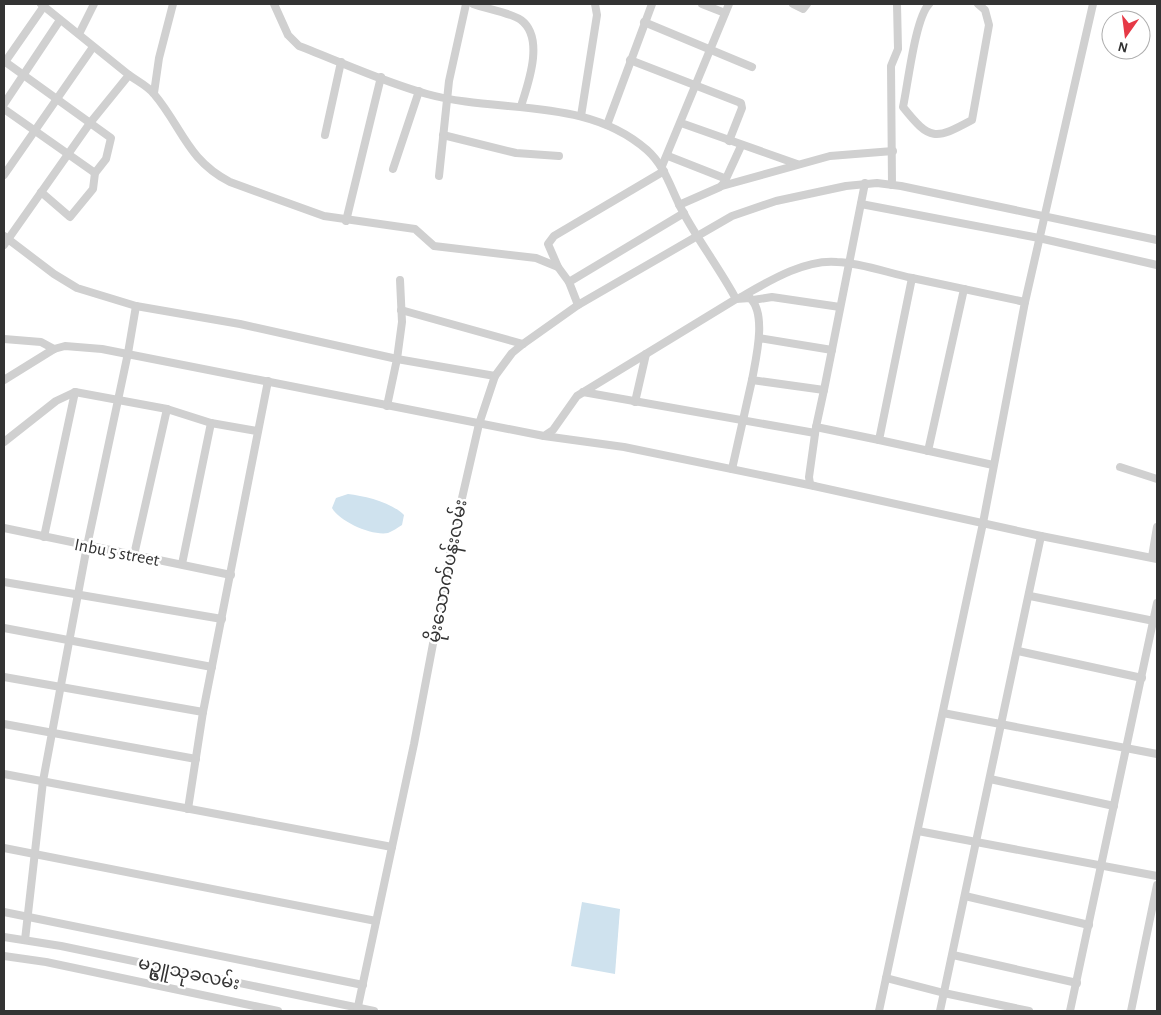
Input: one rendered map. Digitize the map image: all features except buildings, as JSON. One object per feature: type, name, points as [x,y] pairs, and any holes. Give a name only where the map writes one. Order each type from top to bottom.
[{"type":"street","points":[[79,34],[94,4]]},
{"type":"street","points":[[154,92],[159,58],[174,4]]},
{"type":"street","points":[[274,4],[292,41],[299,46],[380,77],[419,91],[447,98],[521,106],[581,116],[607,125],[629,136],[663,168],[679,205],[736,299]]},
{"type":"street","points":[[438,176],[447,98],[466,4]]},
{"type":"street","points":[[473,4],[519,19],[528,28],[533,54],[532,70],[521,106]]},
{"type":"street","points":[[581,116],[597,15],[594,4]]},
{"type":"street","points":[[607,125],[652,4]]},
{"type":"street","points":[[702,4],[726,13]]},
{"type":"street","points":[[578,305],[569,282],[548,248],[551,239],[663,168],[729,4]]},
{"type":"street","points":[[793,4],[803,9],[807,4]]},
{"type":"street","points":[[892,185],[892,66],[898,49],[897,4]]},
{"type":"street","points":[[929,4],[925,8],[919,26],[903,107],[919,127],[934,135],[948,133],[972,120],[989,26],[985,10],[978,4]]},
{"type":"street","points":[[879,1011],[982,523],[1025,302],[1093,4]]},
{"type":"street","points":[[41,192],[70,217],[93,189],[95,173],[106,159],[111,138],[4,62],[42,5],[129,75],[154,92],[186,144],[215,174],[230,182],[324,216],[346,221],[415,229],[434,246],[536,258],[558,267]]},
{"type":"street","points":[[4,104],[60,20]]},
{"type":"street","points":[[644,22],[752,67]]},
{"type":"street","points":[[4,175],[58,100],[93,47]]},
{"type":"street","points":[[630,60],[742,103],[742,108],[729,141]]},
{"type":"street","points":[[325,136],[341,62]]},
{"type":"street","points":[[129,75],[90,123],[5,240],[66,283],[136,306],[240,324],[397,359],[495,376]]},
{"type":"street","points":[[346,221],[380,77]]},
{"type":"street","points":[[393,169],[419,91]]},
{"type":"street","points":[[4,109],[95,173]]},
{"type":"street","points":[[682,123],[740,146],[797,164]]},
{"type":"street","points":[[443,135],[516,153],[559,156]]},
{"type":"street","points":[[723,184],[740,146]]},
{"type":"street","points":[[679,205],[723,184],[797,164],[830,156],[893,151]]},
{"type":"street","points":[[668,156],[723,177],[723,184]]},
{"type":"street","points":[[814,486],[810,484],[809,476],[816,430],[865,183]]},
{"type":"street","name":"မိုးသောက်ပန်းလမ်း","points":[[358,1010],[454,533],[479,424],[495,376],[512,354],[578,305],[732,216],[753,208],[812,192],[865,183],[892,185],[1157,240]]},
{"type":"street","points":[[861,204],[1039,238],[1157,265]]},
{"type":"street","points":[[569,282],[684,213]]},
{"type":"street","points":[[544,436],[553,430],[570,404],[583,392],[736,299],[779,277],[804,268],[828,262],[848,263],[1025,302]]},
{"type":"street","points":[[879,440],[912,278]]},
{"type":"street","points":[[387,406],[397,359],[401,310],[400,280]]},
{"type":"street","points":[[928,451],[964,289]]},
{"type":"street","points":[[732,468],[752,380],[759,338],[758,312],[752,300],[747,296],[736,299]]},
{"type":"street","points":[[752,300],[772,297],[840,307]]},
{"type":"street","points":[[25,940],[43,781],[87,546],[119,399],[136,306]]},
{"type":"street","points":[[401,310],[523,344]]},
{"type":"street","points":[[759,338],[832,350]]},
{"type":"street","points":[[4,339],[41,342],[54,349]]},
{"type":"street","points":[[4,380],[54,349],[82,347],[128,352],[479,424],[732,468],[1041,536],[1155,558],[1157,527]]},
{"type":"street","points":[[635,402],[646,354]]},
{"type":"street","points":[[752,380],[824,390]]},
{"type":"street","points":[[188,809],[203,712],[268,382]]},
{"type":"street","points":[[4,442],[56,401],[75,392],[167,408],[211,423],[257,431]]},
{"type":"street","points":[[44,537],[75,392]]},
{"type":"street","points":[[583,392],[743,420],[879,440],[993,465]]},
{"type":"street","points":[[134,555],[167,408]]},
{"type":"street","points":[[182,564],[211,423]]},
{"type":"street","points":[[1120,467],[1157,479]]},
{"type":"street","name":"Inbu 5 street","points":[[4,528],[231,575]]},
{"type":"street","points":[[940,1011],[1030,596],[1041,536]]},
{"type":"street","points":[[4,582],[222,619]]},
{"type":"street","points":[[1030,596],[1154,621]]},
{"type":"street","points":[[1070,1011],[1157,603]]},
{"type":"street","points":[[4,628],[71,639],[212,667]]},
{"type":"street","points":[[1018,651],[1142,678]]},
{"type":"street","points":[[4,677],[203,712]]},
{"type":"street","points":[[943,712],[1157,754]]},
{"type":"street","points":[[4,724],[196,759]]},
{"type":"street","points":[[4,774],[392,847]]},
{"type":"street","points":[[990,779],[1114,806]]},
{"type":"street","points":[[918,831],[1101,867],[1157,876]]},
{"type":"street","points":[[4,848],[376,921]]},
{"type":"street","points":[[1131,1011],[1157,885]]},
{"type":"street","points":[[965,896],[1089,925]]},
{"type":"street","points":[[4,912],[363,985]]},
{"type":"street","name":"မဥ္ဇူသုခလမ်း","points":[[4,936],[358,1010],[374,1011]]},
{"type":"street","points":[[953,955],[1076,983]]},
{"type":"street","points":[[4,956],[46,962],[278,1011]]},
{"type":"street","points":[[886,978],[1028,1011]]},
{"type":"water","points":[[348,494],[370,498],[399,510],[404,515],[402,525],[388,533],[381,533],[365,530],[349,523],[332,508],[336,498]]},
{"type":"water","points":[[582,902],[620,909],[615,974],[571,966]]}]
